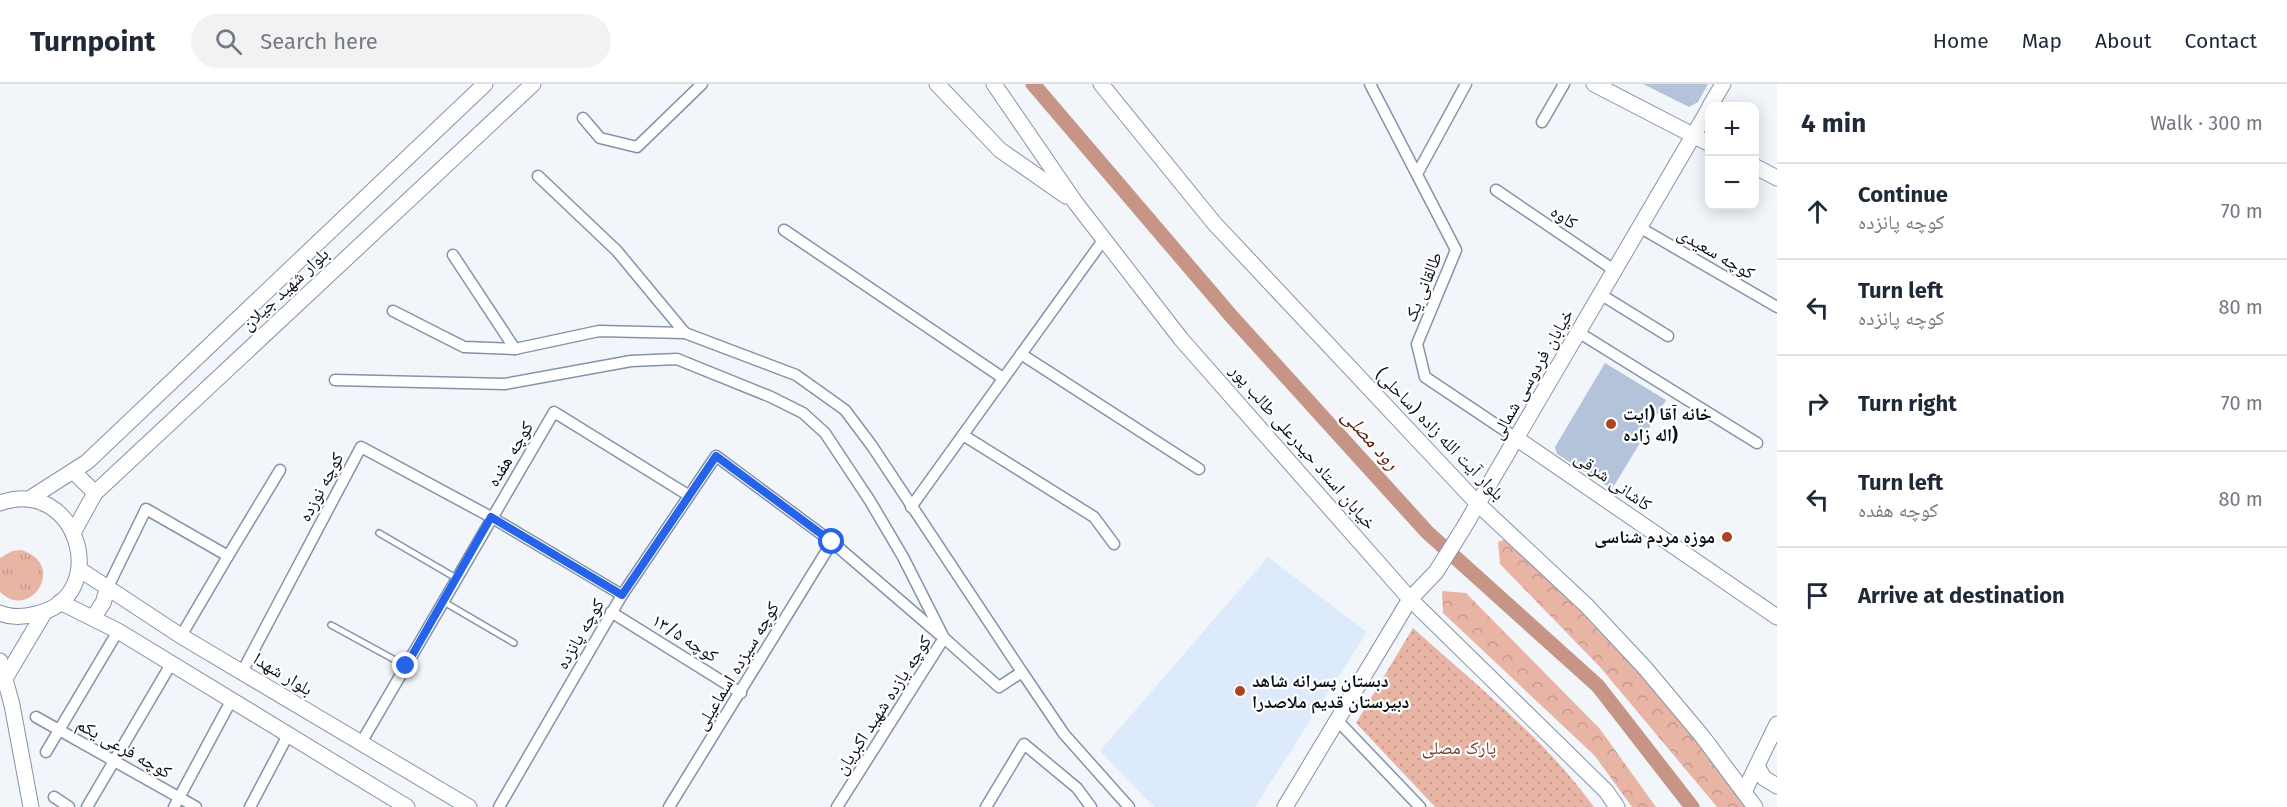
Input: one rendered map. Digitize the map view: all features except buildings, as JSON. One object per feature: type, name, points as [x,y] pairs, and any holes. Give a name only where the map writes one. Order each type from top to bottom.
[{"type":"main road","name":"بلوار شهید جیلان","points":[[29,499],[74,472],[485,84]]},
{"type":"main road","name":"بلوار شهید جیلان","points":[[74,531],[95,493],[533,84]]},
{"type":"main road","points":[[937,84],[1000,150],[1076,202]]},
{"type":"main road","name":"خیابان استاد حیدرعلی طالب پور","points":[[994,84],[1076,202],[1182,339],[1410,599],[1606,791],[1617,807]]},
{"type":"main road","name":"بلوار آیت الله زاده (ساحلی)","points":[[1101,84],[1214,223],[1478,504],[1587,606],[1645,668],[1702,736],[1755,807]]},
{"type":"main road","points":[[1594,84],[1705,141]]},
{"type":"main road","name":"خیابان فردوسی شمالی","points":[[1713,102],[1723,84]]},
{"type":"main road","name":"خیابان فردوسی شمالی","points":[[1285,807],[1410,599],[1436,572],[1463,529],[1705,115]]},
{"type":"main road","points":[[1759,168],[1777,178]]},
{"type":"main road","name":"کاشانی شرقی","points":[[1516,438],[1777,617]]},
{"type":"main road","points":[[74,472],[95,493]]},
{"type":"main road","points":[[0,503],[29,499],[55,510],[74,531],[80,550],[79,569],[73,587],[60,602],[44,613],[25,617],[0,612]]},
{"type":"main road","name":"بلوار شهدا","points":[[79,569],[181,636],[470,807]]},
{"type":"main road","points":[[93,618],[104,603],[108,587]]},
{"type":"main road","points":[[60,602],[118,632],[407,807]]},
{"type":"main road","points":[[6,677],[44,613]]},
{"type":"main road","points":[[0,661],[6,677],[31,807]]},
{"type":"main road","points":[[1744,792],[1777,724]]},
{"type":"main road","points":[[1756,766],[1764,778],[1777,786]]},
{"type":"street","points":[[584,118],[600,138],[637,147],[702,84]]},
{"type":"street","name":"طالقانی یک","points":[[1370,84],[1456,250],[1417,344],[1425,377],[1516,438]]},
{"type":"street","points":[[1418,174],[1466,84]]},
{"type":"street","points":[[1542,122],[1564,84]]},
{"type":"street","points":[[538,176],[617,251],[685,333]]},
{"type":"street","name":"کاوه","points":[[1496,190],[1614,270]]},
{"type":"street","name":"کوچه سعیدی","points":[[1639,227],[1777,307]]},
{"type":"street","points":[[784,230],[1003,378]]},
{"type":"street","points":[[911,507],[1104,239]]},
{"type":"street","points":[[453,255],[515,348]]},
{"type":"street","points":[[1600,294],[1668,336]]},
{"type":"street","points":[[393,311],[464,347],[515,348],[598,331],[685,333],[795,375],[822,391],[845,410],[872,446],[1064,734],[1129,807]]},
{"type":"street","points":[[1578,332],[1757,443]]},
{"type":"street","points":[[1021,354],[1199,470]]},
{"type":"street","points":[[335,380],[505,384],[631,361],[677,359],[771,397],[803,413],[825,433],[897,548],[944,638]]},
{"type":"street","name":"کوچه هفده","points":[[361,743],[554,412],[688,495]]},
{"type":"street","points":[[963,435],[1094,517],[1114,544]]},
{"type":"street","name":"کوچه نوزده","points":[[242,672],[361,447],[491,517]]},
{"type":"street","name":"کوچه پانزده","points":[[499,807],[611,612],[716,456],[832,542],[944,638]]},
{"type":"street","points":[[181,636],[280,470]]},
{"type":"street","points":[[108,587],[146,509],[228,556]]},
{"type":"street","points":[[491,517],[622,595]]},
{"type":"street","name":"کوچه سیزده اسماعیلی","points":[[669,807],[832,542]]},
{"type":"street","name":"کوچه ۱۳/۵","points":[[611,612],[741,693]]},
{"type":"street","points":[[46,752],[118,632]]},
{"type":"street","name":"کوچه یازده شهید اکبریان","points":[[837,807],[944,638],[999,687],[1022,672]]},
{"type":"street","points":[[87,807],[171,664]]},
{"type":"street","points":[[177,802],[231,700]]},
{"type":"street","name":"کوچه فرعی یکم","points":[[36,717],[114,761],[177,802],[196,807]]},
{"type":"street","points":[[1336,720],[1420,807]]},
{"type":"street","points":[[250,807],[288,735]]},
{"type":"street","points":[[986,807],[1024,744],[1077,788],[1091,807]]},
{"type":"street","points":[[54,797],[69,807]]},
{"type":"lane","points":[[379,533],[458,579]]},
{"type":"lane","points":[[444,602],[514,643]]},
{"type":"lane","points":[[331,625],[406,666]]},
{"type":"shaded area","name":"دبستان پسرانه شاهد دبیرستان قدیم ملاصدرا","points":[[1268,557],[1367,632],[1255,807],[1154,807],[1100,751]]},
{"type":"green space","points":[[1508,538],[1664,701],[1749,807],[1717,807],[1600,667],[1500,564],[1498,542]]},
{"type":"green space","points":[[21,550],[35,557],[42,567],[43,577],[39,588],[32,596],[23,600],[11,599],[0,592],[0,558],[12,551]]},
{"type":"green space","points":[[1442,591],[1466,593],[1600,729],[1656,807],[1632,807],[1595,756],[1443,613]]},
{"type":"green space","name":"پارک مصلی","points":[[1413,628],[1532,735],[1575,782],[1594,807],[1435,807],[1356,723]]},
{"type":"waterway","name":"رود مصلی","points":[[1033,84],[1232,317],[1427,532],[1598,686],[1692,807]]},
{"type":"place","name":"خانه آقا (ایت اله زاده)","points":[[1611,424]]},
{"type":"place","name":"موزه مردم شناسی","points":[[1727,537]]},
{"type":"place","name":"دبستان پسرانه شاهد دبیرستان قدیم ملاصدرا","points":[[1240,691]]},
{"type":"route","points":[[406,666],[458,579],[491,517],[622,595],[716,456],[832,542]]}]
